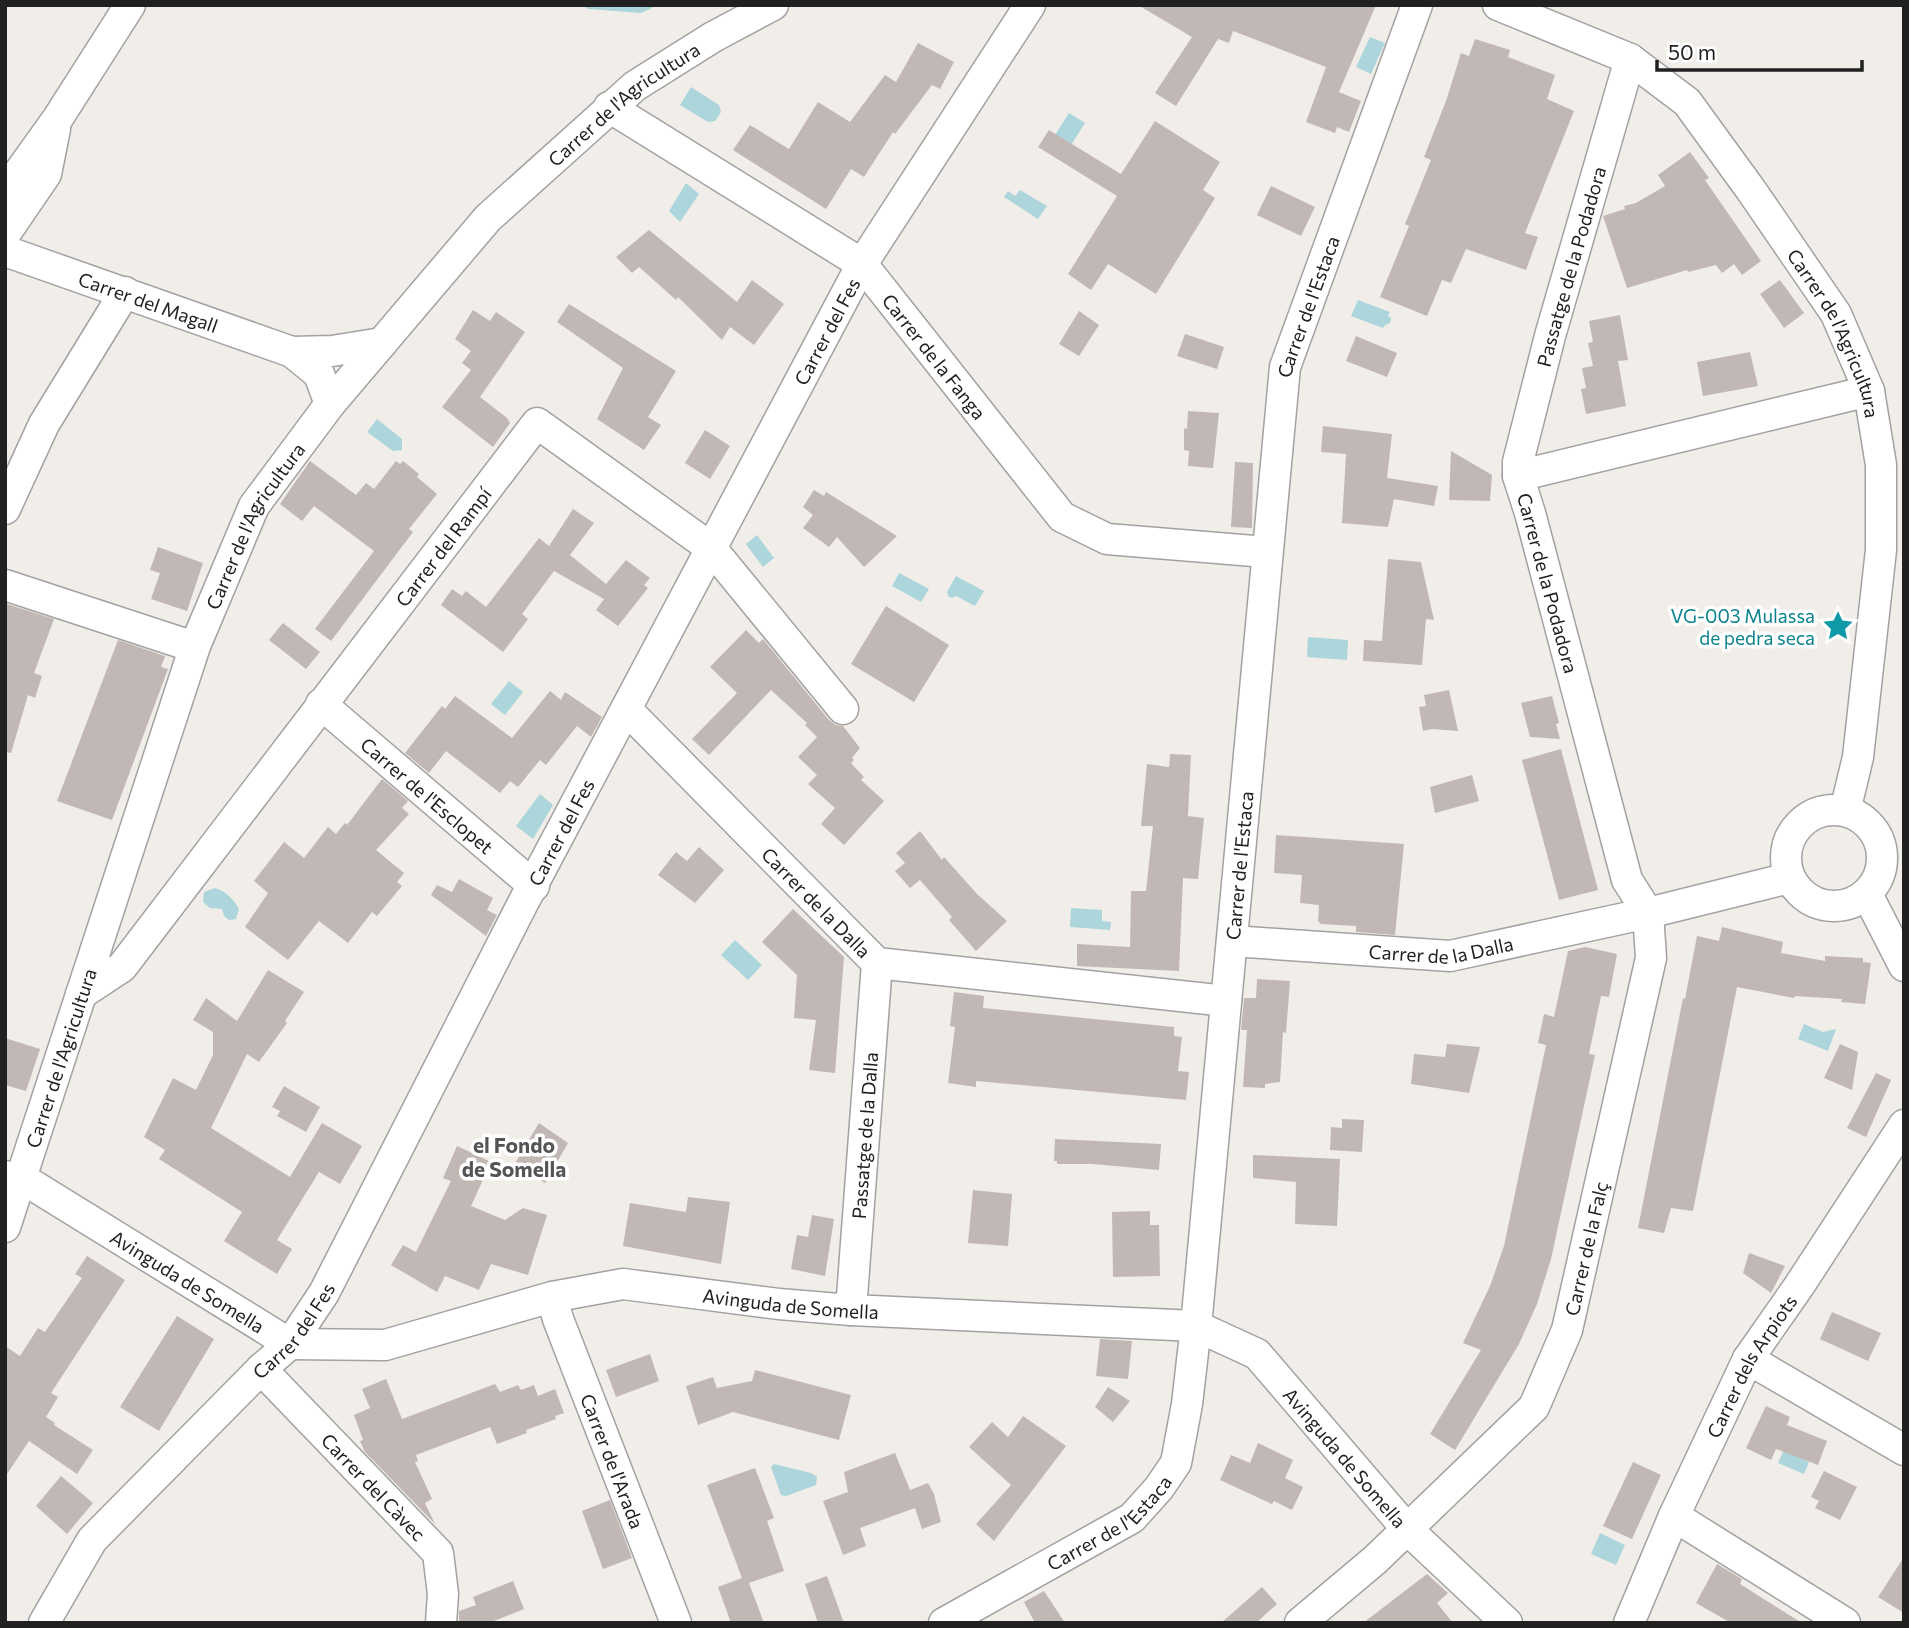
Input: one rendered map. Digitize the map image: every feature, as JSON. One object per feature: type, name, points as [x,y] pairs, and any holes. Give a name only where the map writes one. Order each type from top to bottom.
[{"type":"street","points":[[5,192],[58,118],[130,5]]},
{"type":"street","name":"Carrer de l'Agricultura","points":[[5,1227],[14,1177],[82,994],[195,646],[254,506],[330,404],[488,218],[635,86],[713,37],[773,5]]},
{"type":"street","name":"Carrer del Fes","points":[[44,1623],[92,1540],[289,1344],[324,1293],[534,886],[862,264],[1030,5]]},
{"type":"street","name":"Carrer de l'Estaca","points":[[944,1623],[1132,1518],[1159,1488],[1176,1463],[1187,1404],[1196,1326],[1284,367],[1416,5]]},
{"type":"street","name":"Carrer de l'Agricultura","points":[[1499,5],[1630,59],[1687,102],[1836,314],[1869,391],[1881,465],[1881,550],[1858,757],[1845,811]]},
{"type":"street","name":"Passatge de la Podadora","points":[[1518,476],[1522,444],[1550,336],[1630,59]]},
{"type":"street","name":"Carrer de la Fanga","points":[[609,107],[862,264],[1062,517],[1107,539],[1266,552]]},
{"type":"street","points":[[5,234],[46,174],[58,118]]},
{"type":"street","name":"Carrer del Magall","points":[[5,251],[292,352],[319,374],[330,404]]},
{"type":"street","points":[[5,509],[44,424],[125,292]]},
{"type":"street","name":"Carrer del Magall","points":[[292,352],[332,351],[382,342]]},
{"type":"street","name":"Carrer de la Podadora","points":[[1648,913],[1627,880],[1518,476],[1869,391]]},
{"type":"street","name":"Carrer del Rampí","points":[[82,994],[122,967],[537,423],[712,548],[843,709]]},
{"type":"street","points":[[5,585],[188,645]]},
{"type":"street","name":"Carrer de l'Esclopet","points":[[321,704],[534,886]]},
{"type":"street","name":"Carrer de la Dalla","points":[[627,710],[877,963],[1226,1001]]},
{"type":"street","points":[[1828,810],[1845,811],[1870,826],[1880,844],[1883,860],[1877,883],[1867,894],[1842,907],[1824,907],[1808,901],[1798,892],[1789,878],[1785,853],[1788,840],[1798,826],[1815,813],[1828,810]]},
{"type":"street","points":[[1648,913],[1789,878]]},
{"type":"street","points":[[1867,894],[1904,966]]},
{"type":"street","name":"Carrer de la Dalla","points":[[1232,941],[1450,956],[1648,913]]},
{"type":"street","name":"Carrer de la Falç","points":[[1301,1621],[1375,1560],[1534,1407],[1567,1330],[1651,958],[1648,913]]},
{"type":"street","name":"Passatge de la Dalla","points":[[851,1310],[877,963]]},
{"type":"street","name":"Carrer dels Arpiots","points":[[1629,1623],[1674,1516],[1748,1359],[1904,1125]]},
{"type":"street","name":"Avinguda de Somella","points":[[14,1177],[289,1344],[385,1345],[552,1297],[623,1284],[779,1304],[851,1310],[1196,1326],[1257,1354],[1408,1529],[1507,1623]]},
{"type":"street","name":"Carrer de l'Arada","points":[[552,1297],[558,1319],[676,1623]]},
{"type":"street","points":[[1748,1359],[1904,1450]]},
{"type":"street","name":"Carrer del Càvec","points":[[261,1370],[438,1553],[443,1594],[441,1623]]},
{"type":"street","points":[[1674,1516],[1845,1623]]},
{"type":"water","points":[[1370,37],[1385,43],[1371,74],[1356,67]]},
{"type":"water","points":[[691,87],[719,105],[721,112],[715,121],[708,122],[680,105]]},
{"type":"water","points":[[1069,113],[1085,123],[1066,153],[1050,143]]},
{"type":"water","points":[[686,183],[699,194],[680,222],[669,211]]},
{"type":"water","points":[[1020,190],[1047,206],[1038,219],[1004,197],[1008,191],[1015,196]]},
{"type":"water","points":[[1358,300],[1390,312],[1390,323],[1383,328],[1351,316]]},
{"type":"water","points":[[377,419],[402,439],[402,450],[393,451],[367,432]]},
{"type":"water","points":[[757,535],[774,558],[763,567],[746,544]]},
{"type":"water","points":[[899,573],[929,589],[921,602],[892,586]]},
{"type":"water","points":[[956,576],[984,591],[975,606],[956,596],[948,596],[947,592]]},
{"type":"water","points":[[1308,637],[1348,640],[1347,660],[1307,657]]},
{"type":"water","points":[[509,681],[523,692],[505,715],[491,704]]},
{"type":"water","points":[[540,794],[553,805],[533,839],[516,826]]},
{"type":"water","points":[[215,888],[237,905],[239,909],[236,919],[229,920],[222,909],[210,908],[203,902],[204,892]]},
{"type":"water","points":[[1071,908],[1102,910],[1102,921],[1111,922],[1110,930],[1070,927]]},
{"type":"water","points":[[735,940],[762,965],[748,980],[721,955]]},
{"type":"water","points":[[1804,1024],[1823,1032],[1836,1029],[1828,1051],[1798,1039]]},
{"type":"water","points":[[1787,1443],[1807,1454],[1805,1460],[1809,1462],[1804,1474],[1778,1463]]},
{"type":"water","points":[[774,1464],[811,1473],[817,1477],[816,1485],[786,1496],[781,1495],[771,1467]]},
{"type":"water","points":[[1600,1533],[1625,1545],[1616,1565],[1591,1554]]},
{"type":"building","points":[[1138,5],[1376,5],[1339,92],[1361,101],[1349,132],[1337,127],[1335,133],[1306,122],[1326,67],[1233,31],[1229,43],[1218,39],[1176,106],[1155,93],[1192,37]]},
{"type":"building","points":[[1475,39],[1510,50],[1508,57],[1555,75],[1547,99],[1574,111],[1525,233],[1538,237],[1526,270],[1466,249],[1451,283],[1442,280],[1427,316],[1380,297],[1409,226],[1405,224],[1431,160],[1424,157],[1461,53],[1469,56]]},
{"type":"building","points":[[918,43],[954,62],[940,89],[932,85],[895,134],[893,132],[864,177],[851,169],[826,209],[733,150],[750,125],[789,149],[818,102],[850,122],[885,75],[896,82]]},
{"type":"building","points":[[1155,121],[1220,162],[1203,190],[1215,198],[1156,294],[1108,264],[1091,290],[1068,274],[1117,196],[1038,147],[1049,130],[1121,174]]},
{"type":"building","points":[[1690,152],[1709,178],[1705,180],[1761,261],[1742,275],[1734,264],[1722,273],[1716,265],[1688,272],[1687,270],[1627,288],[1603,216],[1625,209],[1624,206],[1636,203],[1665,186],[1658,175]]},
{"type":"building","points":[[1271,186],[1315,207],[1301,236],[1257,215]]},
{"type":"building","points":[[649,230],[737,302],[752,280],[784,304],[754,345],[730,327],[722,340],[678,297],[676,300],[639,267],[632,273],[616,257]]},
{"type":"building","points":[[1780,280],[1804,313],[1784,328],[1760,294]]},
{"type":"building","points":[[569,304],[676,371],[648,417],[661,425],[644,450],[597,419],[623,368],[557,322]]},
{"type":"building","points":[[473,310],[490,321],[496,312],[525,332],[480,397],[510,423],[493,447],[442,407],[471,370],[462,363],[471,351],[455,339]]},
{"type":"building","points":[[1079,311],[1099,325],[1079,356],[1059,344]]},
{"type":"building","points":[[1620,315],[1628,360],[1618,361],[1626,406],[1586,414],[1581,389],[1586,388],[1582,368],[1593,366],[1588,343],[1593,342],[1589,321]]},
{"type":"building","points":[[1185,334],[1224,347],[1217,369],[1177,356]]},
{"type":"building","points":[[1356,336],[1397,353],[1387,377],[1346,361]]},
{"type":"building","points":[[1750,352],[1758,386],[1703,396],[1697,362]]},
{"type":"building","points":[[1188,411],[1219,413],[1213,468],[1188,466],[1189,451],[1184,450],[1184,428],[1187,429]]},
{"type":"building","points":[[1323,426],[1392,434],[1387,478],[1438,486],[1434,506],[1394,499],[1388,527],[1342,523],[1346,454],[1321,452]]},
{"type":"building","points":[[705,430],[730,446],[710,479],[685,463]]},
{"type":"building","points":[[1451,451],[1492,475],[1490,501],[1449,500]]},
{"type":"building","points":[[310,461],[356,495],[366,483],[374,489],[396,461],[400,464],[403,461],[437,494],[409,529],[413,532],[331,641],[315,629],[374,551],[314,506],[302,521],[280,504]]},
{"type":"building","points":[[1235,462],[1253,463],[1252,528],[1231,527]]},
{"type":"building","points":[[814,490],[824,496],[826,492],[897,536],[864,567],[837,537],[829,547],[803,528],[813,515],[803,507]]},
{"type":"building","points":[[573,509],[594,523],[570,555],[606,584],[626,560],[650,578],[644,585],[648,588],[618,626],[596,610],[604,599],[554,571],[522,614],[528,619],[503,652],[441,605],[452,589],[462,596],[466,591],[486,607],[539,538],[549,546]]},
{"type":"building","points":[[158,547],[203,563],[187,611],[151,599],[160,573],[150,570]]},
{"type":"building","points":[[1388,559],[1421,562],[1434,620],[1426,619],[1422,665],[1363,661],[1364,640],[1382,641]]},
{"type":"building","points":[[7,604],[54,619],[34,673],[42,676],[35,698],[28,695],[11,753],[5,752]]},
{"type":"building","points":[[886,606],[949,645],[914,702],[851,664]]},
{"type":"building","points":[[283,623],[320,652],[306,669],[269,640]]},
{"type":"building","points":[[746,630],[759,643],[763,639],[829,720],[843,726],[860,748],[851,763],[864,777],[861,780],[884,801],[844,845],[821,824],[835,808],[808,784],[817,775],[798,757],[817,737],[805,725],[807,723],[771,690],[709,755],[692,739],[737,693],[710,667]]},
{"type":"building","points":[[118,640],[165,656],[161,667],[168,669],[112,820],[57,801]]},
{"type":"building","points":[[1449,690],[1458,731],[1423,731],[1419,707],[1426,706],[1424,695]]},
{"type":"building","points":[[550,691],[561,700],[565,692],[602,717],[591,737],[577,726],[546,765],[540,760],[518,787],[510,781],[500,793],[446,751],[429,773],[405,753],[442,706],[445,709],[455,696],[512,738]]},
{"type":"building","points":[[1552,696],[1560,739],[1530,737],[1521,703]]},
{"type":"building","points":[[1561,749],[1598,890],[1559,900],[1522,760]]},
{"type":"building","points":[[1170,754],[1191,755],[1188,816],[1204,818],[1198,879],[1183,878],[1179,971],[1077,966],[1077,944],[1130,947],[1131,891],[1146,891],[1153,826],[1141,826],[1147,764],[1169,767]]},
{"type":"building","points":[[1472,775],[1479,801],[1435,813],[1430,787]]},
{"type":"building","points":[[382,779],[408,801],[402,808],[409,814],[376,850],[404,873],[397,882],[402,886],[377,916],[372,912],[348,943],[319,921],[288,960],[245,927],[268,893],[254,881],[284,842],[304,858],[328,827],[336,834],[345,823],[347,825]]},
{"type":"building","points":[[920,831],[942,860],[944,857],[977,894],[1007,921],[976,951],[949,920],[952,917],[920,880],[910,888],[895,871],[905,863],[896,853]]},
{"type":"building","points":[[1276,835],[1404,844],[1395,935],[1356,932],[1356,926],[1321,924],[1318,921],[1319,905],[1300,903],[1302,875],[1274,873]]},
{"type":"building","points":[[699,847],[724,870],[695,903],[658,875],[676,852],[687,861]]},
{"type":"building","points":[[459,879],[493,898],[487,910],[497,915],[486,936],[431,895],[437,885],[452,892]]},
{"type":"building","points":[[793,909],[844,957],[835,1073],[809,1070],[816,1020],[794,1018],[797,975],[762,942]]},
{"type":"building","points":[[1722,927],[1783,942],[1781,953],[1825,961],[1825,956],[1863,958],[1863,962],[1871,963],[1865,1004],[1841,1002],[1842,999],[1794,998],[1737,987],[1693,1211],[1671,1208],[1664,1233],[1638,1228],[1697,936],[1719,941]]},
{"type":"building","points":[[1585,947],[1617,954],[1609,997],[1601,996],[1589,1054],[1595,1055],[1551,1259],[1537,1304],[1519,1344],[1455,1450],[1430,1434],[1481,1350],[1463,1343],[1490,1286],[1504,1246],[1546,1045],[1538,1043],[1544,1014],[1554,1017],[1568,951]]},
{"type":"building","points":[[268,970],[304,992],[285,1021],[287,1023],[259,1062],[247,1054],[211,1128],[290,1177],[322,1123],[362,1146],[340,1184],[319,1172],[277,1240],[292,1249],[277,1274],[224,1241],[242,1212],[159,1159],[165,1150],[144,1137],[173,1078],[196,1090],[213,1055],[213,1032],[193,1020],[206,998],[237,1021]]},
{"type":"building","points":[[1257,979],[1290,981],[1280,1082],[1265,1084],[1265,1088],[1243,1087],[1247,1030],[1241,1030],[1244,998],[1256,998]]},
{"type":"building","points":[[954,992],[984,996],[983,1008],[1174,1027],[1174,1036],[1182,1037],[1178,1071],[1189,1072],[1186,1100],[976,1081],[976,1087],[948,1083],[955,1027],[950,1026]]},
{"type":"building","points":[[5,1038],[40,1049],[26,1091],[5,1085]]},
{"type":"building","points":[[1447,1044],[1480,1047],[1469,1093],[1411,1084],[1414,1054],[1445,1057]]},
{"type":"building","points":[[1840,1044],[1858,1052],[1852,1090],[1824,1078]]},
{"type":"building","points":[[1876,1073],[1891,1080],[1866,1137],[1847,1128]]},
{"type":"building","points":[[284,1086],[320,1107],[306,1132],[277,1116],[280,1111],[272,1107]]},
{"type":"building","points":[[1342,1119],[1364,1120],[1362,1152],[1330,1150],[1331,1127],[1342,1128]]},
{"type":"building","points":[[539,1123],[568,1143],[545,1183],[514,1165]]},
{"type":"building","points":[[1055,1139],[1161,1144],[1159,1170],[1057,1164],[1057,1161],[1054,1161]]},
{"type":"building","points":[[457,1146],[491,1162],[471,1206],[505,1220],[523,1208],[547,1215],[528,1275],[491,1264],[479,1290],[445,1276],[437,1292],[391,1265],[403,1245],[416,1252],[451,1181],[443,1178]]},
{"type":"building","points":[[1253,1155],[1340,1159],[1337,1226],[1295,1224],[1296,1182],[1253,1178]]},
{"type":"building","points":[[973,1190],[1012,1194],[1008,1246],[968,1243]]},
{"type":"building","points":[[688,1197],[730,1202],[721,1264],[623,1246],[630,1203],[686,1212]]},
{"type":"building","points":[[1150,1211],[1150,1225],[1159,1225],[1160,1276],[1113,1277],[1112,1212]]},
{"type":"building","points":[[812,1215],[834,1219],[825,1276],[791,1269],[797,1235],[808,1237]]},
{"type":"building","points":[[1749,1253],[1785,1266],[1771,1293],[1743,1273]]},
{"type":"building","points":[[87,1256],[125,1280],[51,1393],[58,1397],[46,1417],[93,1450],[77,1474],[29,1441],[5,1477],[5,1346],[20,1356],[38,1328],[45,1332],[82,1278],[75,1274]]},
{"type":"building","points":[[1832,1312],[1881,1333],[1868,1361],[1820,1339]]},
{"type":"building","points":[[177,1316],[214,1339],[159,1431],[120,1407]]},
{"type":"building","points":[[1100,1339],[1132,1341],[1128,1379],[1096,1376]]},
{"type":"building","points":[[650,1354],[659,1381],[616,1397],[606,1370]]},
{"type":"building","points":[[755,1370],[851,1395],[839,1440],[733,1412],[698,1425],[686,1386],[713,1377],[717,1388],[752,1381]]},
{"type":"building","points":[[386,1379],[402,1419],[495,1384],[500,1392],[518,1385],[521,1390],[534,1385],[538,1396],[555,1389],[564,1413],[555,1416],[556,1419],[526,1430],[527,1433],[497,1444],[490,1427],[416,1455],[418,1461],[415,1462],[432,1499],[425,1503],[435,1524],[365,1452],[360,1441],[363,1440],[354,1415],[370,1408],[362,1389]]},
{"type":"building","points":[[1108,1387],[1130,1401],[1113,1422],[1095,1407]]},
{"type":"building","points":[[1766,1406],[1790,1417],[1787,1425],[1827,1441],[1818,1465],[1776,1449],[1771,1460],[1746,1448]]},
{"type":"building","points":[[1023,1416],[1066,1446],[994,1541],[976,1524],[1011,1485],[969,1447],[992,1422],[1008,1437]]},
{"type":"building","points":[[1258,1443],[1293,1460],[1285,1478],[1303,1487],[1292,1510],[1274,1501],[1272,1504],[1220,1480],[1231,1455],[1250,1463]]},
{"type":"building","points":[[895,1453],[910,1490],[928,1483],[934,1494],[941,1522],[922,1529],[915,1508],[860,1528],[866,1546],[843,1555],[823,1501],[848,1492],[844,1472]]},
{"type":"building","points":[[1633,1462],[1661,1475],[1632,1539],[1603,1526]]},
{"type":"building","points":[[755,1468],[774,1518],[767,1521],[784,1571],[749,1583],[764,1623],[731,1623],[718,1587],[742,1578],[707,1485]]},
{"type":"building","points":[[1824,1471],[1857,1487],[1840,1520],[1815,1508],[1819,1501],[1811,1497]]},
{"type":"building","points":[[61,1476],[93,1503],[67,1534],[36,1506]]},
{"type":"building","points":[[610,1500],[632,1558],[603,1569],[582,1511]]},
{"type":"building","points":[[1904,1557],[1904,1613],[1878,1597]]},
{"type":"building","points":[[1717,1564],[1742,1579],[1740,1584],[1802,1623],[1731,1623],[1696,1603]]},
{"type":"building","points":[[1427,1574],[1448,1593],[1437,1603],[1453,1623],[1363,1623]]},
{"type":"building","points":[[827,1576],[844,1623],[818,1623],[805,1584]]},
{"type":"building","points":[[513,1581],[524,1609],[489,1623],[459,1623],[459,1611],[476,1605],[473,1597]]},
{"type":"building","points":[[1262,1587],[1277,1604],[1256,1623],[1221,1623]]},
{"type":"building","points":[[1044,1591],[1065,1623],[1035,1623],[1024,1602]]},
{"type":"waterway","points":[[589,5],[640,9],[649,5]]},
{"type":"place","name":"VG-003 Mulassa de pedra seca","points":[[1838,626]]},
{"type":"district","name":"el Fondo de Somella","points":[[514,1156]]}]
